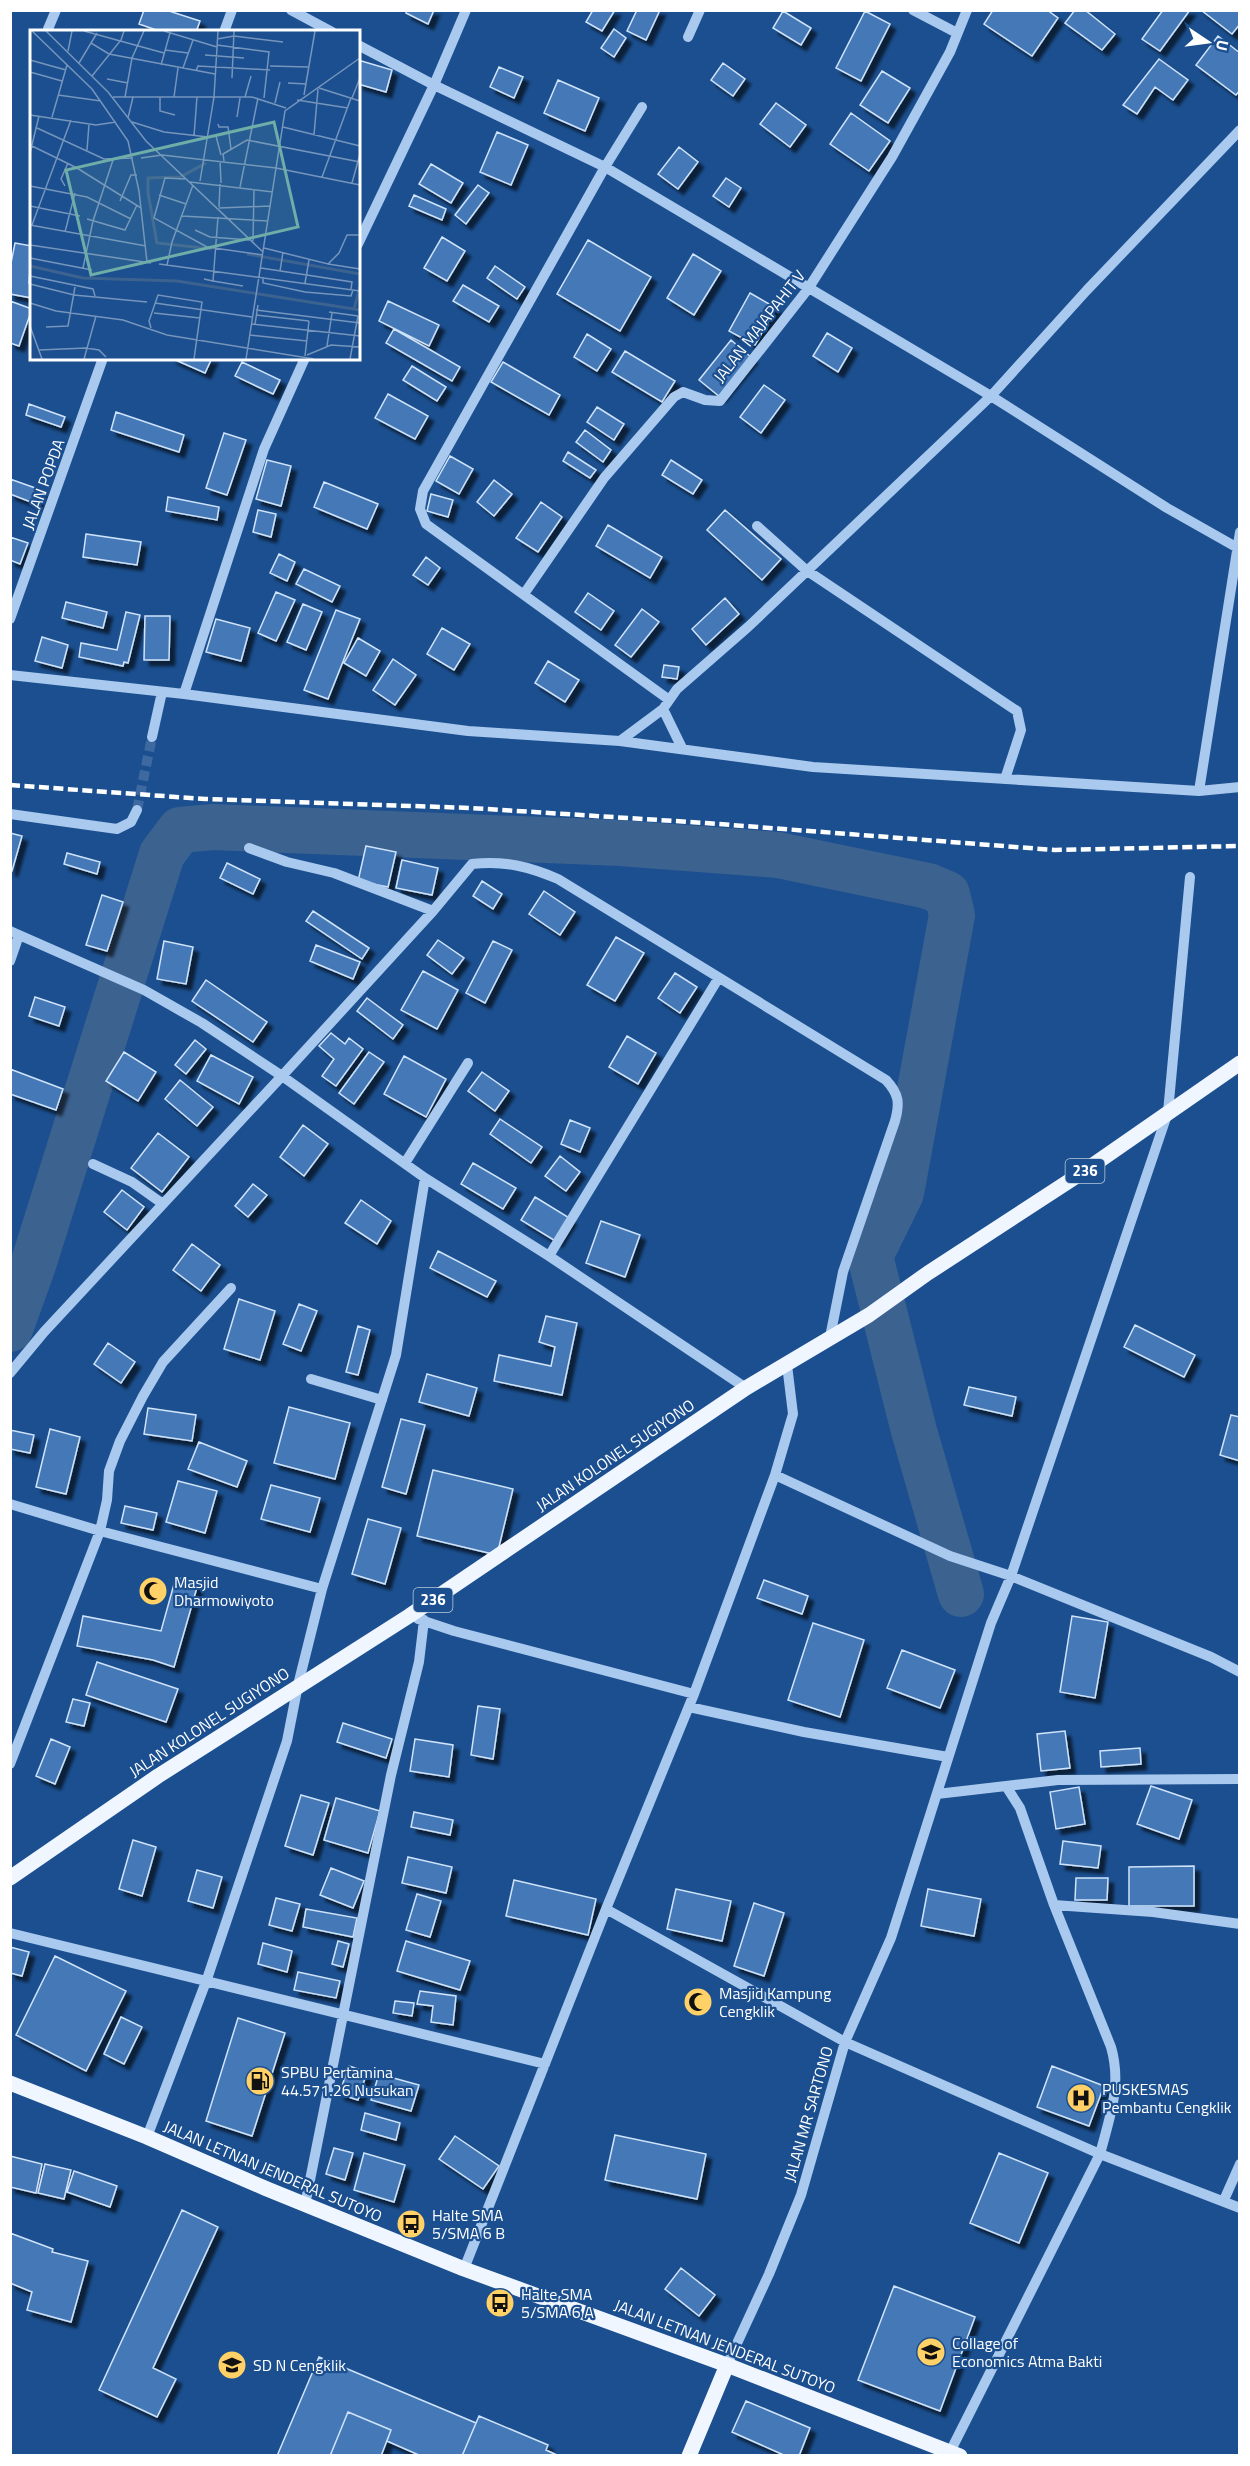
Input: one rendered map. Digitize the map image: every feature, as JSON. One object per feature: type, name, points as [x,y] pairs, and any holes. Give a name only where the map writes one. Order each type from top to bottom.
[{"type":"main road","name":"JALAN KOLONEL SUGIYONO","points":[[10,1878],[158,1776],[298,1685],[417,1618],[746,1388],[856,1323],[1083,1172],[1239,1063]]},
{"type":"main road","name":"JALAN LETNAN JENDERAL SUTOYO","points":[[10,2083],[464,2269],[727,2365],[953,2454]]},
{"type":"main road","points":[[689,2456],[727,2365]]},
{"type":"street","points":[[48,29],[56,10]]},
{"type":"street","points":[[226,30],[232,10]]},
{"type":"street","points":[[291,10],[328,30]]},
{"type":"street","points":[[360,240],[434,84],[466,10]]},
{"type":"street","points":[[688,37],[700,10]]},
{"type":"street","points":[[913,10],[957,33]]},
{"type":"street","name":"JALAN MAJAPAHIT V","points":[[524,594],[604,478],[674,398],[683,392],[705,400],[720,401],[808,289],[892,157],[950,52],[967,10]]},
{"type":"street","points":[[360,46],[605,167],[991,396],[1167,508],[1236,547]]},
{"type":"street","points":[[642,107],[605,167],[423,491],[420,509],[426,524],[524,594],[665,704],[682,748]]},
{"type":"street","points":[[620,741],[713,660],[991,396],[1087,290],[1239,129]]},
{"type":"street","name":"JALAN POPDA","points":[[10,619],[102,360]]},
{"type":"street","points":[[183,694],[264,449],[304,360]]},
{"type":"street","points":[[758,526],[806,570],[1017,711],[1021,730],[1005,779]]},
{"type":"street","points":[[1199,791],[1239,532]]},
{"type":"street","points":[[10,675],[183,694],[468,732],[620,741],[813,767],[1199,791],[1239,787]]},
{"type":"street","points":[[152,737],[162,692]]},
{"type":"street","points":[[10,814],[117,829],[131,822],[137,810]]},
{"type":"street","points":[[249,848],[287,862],[334,873],[433,911]]},
{"type":"street","points":[[10,1373],[44,1332],[433,911],[472,864],[495,861],[533,868],[558,879],[886,1080],[899,1099],[895,1121],[843,1272],[830,1337]]},
{"type":"street","name":"JALAN MR SARTONO","points":[[727,2365],[769,2274],[801,2195],[845,2042],[891,1938],[991,1623],[1011,1576],[1168,1112],[1190,877]]},
{"type":"street","points":[[10,961],[15,933],[115,976],[202,1023],[282,1076],[425,1178],[549,1256],[746,1388]]},
{"type":"street","points":[[549,1256],[718,979]]},
{"type":"street","points":[[405,1163],[468,1063]]},
{"type":"street","points":[[93,1164],[132,1182],[163,1204]]},
{"type":"street","points":[[147,2138],[207,1980],[287,1741],[298,1685],[322,1589],[400,1337],[425,1178]]},
{"type":"street","points":[[10,1764],[100,1531],[107,1500],[109,1471],[120,1441],[143,1396],[164,1362],[231,1288]]},
{"type":"street","points":[[464,2269],[606,1909],[694,1694],[775,1475],[794,1408],[787,1365]]},
{"type":"street","points":[[311,1379],[382,1400]]},
{"type":"street","points":[[775,1475],[950,1556],[1011,1576],[1211,1657],[1239,1672]]},
{"type":"street","points":[[10,1504],[100,1531],[322,1589]]},
{"type":"street","points":[[305,2205],[391,1775],[419,1662],[417,1618],[454,1631],[694,1694]]},
{"type":"street","points":[[688,1707],[804,1732],[948,1757]]},
{"type":"street","points":[[937,1794],[1058,1780],[1239,1779]]},
{"type":"street","points":[[953,2454],[1100,2154],[1113,2108],[1117,2066],[1054,1905],[1020,1808],[1006,1786]]},
{"type":"street","points":[[1054,1905],[1153,1911],[1239,1924]]},
{"type":"street","points":[[606,1909],[845,2042],[1100,2154],[1224,2200],[1239,2208]]},
{"type":"street","points":[[10,1933],[545,2064]]},
{"type":"street","points":[[1224,2200],[1239,2164]]},
{"type":"building","points":[[144,10],[166,10],[200,21],[197,30],[156,30],[139,24]]},
{"type":"building","points":[[407,10],[434,10],[428,24],[406,13]]},
{"type":"building","points":[[593,10],[615,10],[602,31],[586,22]]},
{"type":"building","points":[[637,10],[660,10],[646,40],[627,31]]},
{"type":"building","points":[[993,10],[1047,10],[1058,18],[1032,56],[984,24]]},
{"type":"building","points":[[1075,10],[1085,10],[1115,34],[1102,50],[1065,23]]},
{"type":"building","points":[[1163,10],[1190,10],[1160,51],[1142,39]]},
{"type":"building","points":[[1201,10],[1240,10],[1240,24],[1232,34]]},
{"type":"building","points":[[783,11],[811,28],[801,45],[773,28]]},
{"type":"building","points":[[865,11],[890,24],[861,81],[836,68]]},
{"type":"building","points":[[614,29],[626,38],[614,57],[601,48]]},
{"type":"building","points":[[1218,36],[1240,53],[1240,90],[1236,95],[1196,65]]},
{"type":"building","points":[[1159,59],[1188,80],[1173,100],[1155,87],[1137,114],[1123,105]]},
{"type":"building","points":[[360,61],[392,70],[386,92],[360,85]]},
{"type":"building","points":[[723,63],[745,79],[733,96],[711,80]]},
{"type":"building","points":[[499,67],[523,77],[514,98],[490,87]]},
{"type":"building","points":[[882,71],[910,88],[888,123],[860,105]]},
{"type":"building","points":[[558,80],[599,98],[585,131],[544,113]]},
{"type":"building","points":[[776,103],[806,125],[790,147],[760,124]]},
{"type":"building","points":[[851,113],[890,141],[869,171],[830,144]]},
{"type":"building","points":[[497,132],[528,145],[511,185],[480,172]]},
{"type":"building","points":[[679,147],[698,162],[678,189],[658,174]]},
{"type":"building","points":[[431,164],[463,183],[451,203],[419,184]]},
{"type":"building","points":[[726,178],[741,188],[729,207],[713,196]]},
{"type":"building","points":[[478,185],[489,193],[466,224],[455,215]]},
{"type":"building","points":[[414,195],[446,209],[442,220],[409,206]]},
{"type":"building","points":[[442,237],[465,251],[447,281],[424,268]]},
{"type":"building","points":[[588,240],[651,277],[620,331],[557,294]]},
{"type":"building","points":[[15,243],[30,246],[30,298],[10,294],[10,268]]},
{"type":"building","points":[[693,254],[721,271],[694,315],[667,298]]},
{"type":"building","points":[[495,266],[525,287],[517,299],[487,278]]},
{"type":"building","points":[[463,285],[499,306],[489,322],[453,301]]},
{"type":"building","points":[[750,293],[776,308],[755,345],[729,331]]},
{"type":"building","points":[[10,301],[30,308],[30,315],[19,346],[10,343]]},
{"type":"building","points":[[388,301],[439,325],[429,346],[379,321]]},
{"type":"building","points":[[394,329],[460,367],[452,381],[386,343]]},
{"type":"building","points":[[827,333],[852,348],[838,372],[813,356]]},
{"type":"building","points":[[587,334],[611,349],[597,371],[574,357]]},
{"type":"building","points":[[731,340],[752,358],[720,397],[699,380]]},
{"type":"building","points":[[625,351],[675,381],[662,402],[612,372]]},
{"type":"building","points":[[176,360],[211,360],[205,373]]},
{"type":"building","points":[[242,362],[280,380],[273,394],[235,376]]},
{"type":"building","points":[[503,362],[560,395],[549,415],[491,382]]},
{"type":"building","points":[[412,366],[446,387],[437,401],[403,380]]},
{"type":"building","points":[[764,385],[785,400],[761,433],[740,417]]},
{"type":"building","points":[[388,394],[428,416],[415,439],[375,418]]},
{"type":"building","points":[[29,404],[65,417],[61,427],[26,415]]},
{"type":"building","points":[[597,407],[624,424],[614,440],[587,422]]},
{"type":"building","points":[[116,412],[184,435],[179,452],[111,430]]},
{"type":"building","points":[[585,430],[611,450],[603,462],[576,442]]},
{"type":"building","points":[[224,433],[246,440],[227,495],[206,488]]},
{"type":"building","points":[[568,452],[596,470],[590,478],[563,461]]},
{"type":"building","points":[[450,456],[473,469],[459,494],[436,481]]},
{"type":"building","points":[[267,460],[291,466],[281,506],[256,499]]},
{"type":"building","points":[[671,460],[702,480],[693,494],[662,475]]},
{"type":"building","points":[[10,479],[41,490],[36,504],[10,494]]},
{"type":"building","points":[[494,480],[512,494],[494,516],[477,502]]},
{"type":"building","points":[[324,482],[378,504],[367,529],[314,507]]},
{"type":"building","points":[[431,494],[453,500],[448,517],[427,511]]},
{"type":"building","points":[[168,497],[219,507],[217,520],[166,511]]},
{"type":"building","points":[[541,502],[562,517],[538,552],[516,538]]},
{"type":"building","points":[[258,510],[276,514],[271,537],[253,532]]},
{"type":"building","points":[[725,510],[781,559],[762,580],[707,530]]},
{"type":"building","points":[[608,525],[662,557],[650,578],[596,546]]},
{"type":"building","points":[[86,534],[141,542],[137,565],[83,557]]},
{"type":"building","points":[[10,537],[28,543],[20,564],[10,560]]},
{"type":"building","points":[[279,554],[295,562],[287,581],[270,573]]},
{"type":"building","points":[[426,557],[440,568],[428,585],[413,575]]},
{"type":"building","points":[[304,569],[340,586],[332,602],[296,584]]},
{"type":"building","points":[[276,592],[295,600],[276,641],[258,633]]},
{"type":"building","points":[[588,593],[614,611],[601,630],[575,612]]},
{"type":"building","points":[[725,598],[739,614],[706,645],[692,629]]},
{"type":"building","points":[[66,602],[107,612],[103,628],[62,618]]},
{"type":"building","points":[[303,604],[322,612],[306,650],[287,642]]},
{"type":"building","points":[[642,609],[659,622],[631,657],[615,645]]},
{"type":"building","points":[[336,610],[360,619],[328,699],[304,690]]},
{"type":"building","points":[[126,612],[140,615],[128,663],[124,662],[123,666],[79,657],[81,643],[117,650]]},
{"type":"building","points":[[145,616],[170,616],[169,660],[144,660]]},
{"type":"building","points":[[216,619],[250,628],[241,661],[206,652]]},
{"type":"building","points":[[442,628],[470,644],[454,670],[427,654]]},
{"type":"building","points":[[42,637],[68,645],[62,668],[35,661]]},
{"type":"building","points":[[358,638],[380,651],[366,676],[344,663]]},
{"type":"building","points":[[393,659],[416,675],[395,705],[373,690]]},
{"type":"building","points":[[548,661],[579,680],[565,702],[535,683]]},
{"type":"building","points":[[664,665],[679,667],[677,679],[662,677]]},
{"type":"building","points":[[10,833],[22,836],[12,871],[10,870]]},
{"type":"building","points":[[366,846],[396,852],[388,887],[358,881]]},
{"type":"building","points":[[67,853],[100,862],[97,874],[64,864]]},
{"type":"building","points":[[402,860],[438,868],[432,895],[396,888]]},
{"type":"building","points":[[227,863],[260,879],[253,894],[220,878]]},
{"type":"building","points":[[482,881],[502,894],[493,909],[473,896]]},
{"type":"building","points":[[544,891],[575,912],[560,935],[529,914]]},
{"type":"building","points":[[102,895],[123,902],[107,951],[86,945]]},
{"type":"building","points":[[313,911],[369,948],[362,959],[306,921]]},
{"type":"building","points":[[616,937],[644,953],[615,1001],[587,985]]},
{"type":"building","points":[[438,940],[464,958],[452,974],[427,955]]},
{"type":"building","points":[[164,941],[193,947],[186,984],[157,979]]},
{"type":"building","points":[[493,941],[512,950],[485,1003],[466,993]]},
{"type":"building","points":[[316,945],[360,962],[353,979],[310,961]]},
{"type":"building","points":[[423,971],[458,990],[437,1029],[401,1010]]},
{"type":"building","points":[[675,973],[697,987],[680,1013],[658,998]]},
{"type":"building","points":[[206,980],[267,1022],[253,1042],[192,1001]]},
{"type":"building","points":[[35,997],[65,1007],[59,1026],[29,1016]]},
{"type":"building","points":[[367,998],[403,1025],[393,1039],[357,1011]]},
{"type":"building","points":[[331,1033],[345,1044],[349,1038],[363,1049],[336,1086],[322,1076],[334,1059],[319,1046]]},
{"type":"building","points":[[627,1036],[656,1053],[638,1084],[609,1067]]},
{"type":"building","points":[[195,1040],[206,1049],[186,1074],[175,1065]]},
{"type":"building","points":[[124,1052],[156,1072],[138,1101],[106,1081]]},
{"type":"building","points":[[369,1052],[384,1062],[354,1104],[339,1093]]},
{"type":"building","points":[[211,1055],[253,1077],[239,1104],[197,1081]]},
{"type":"building","points":[[404,1056],[446,1079],[426,1117],[384,1094]]},
{"type":"building","points":[[10,1069],[63,1089],[56,1110],[10,1094]]},
{"type":"building","points":[[482,1072],[509,1091],[495,1111],[468,1091]]},
{"type":"building","points":[[180,1080],[213,1107],[197,1126],[165,1099]]},
{"type":"building","points":[[500,1119],[542,1147],[531,1163],[490,1134]]},
{"type":"building","points":[[570,1120],[590,1128],[580,1152],[561,1144]]},
{"type":"building","points":[[303,1125],[328,1144],[304,1176],[280,1157]]},
{"type":"building","points":[[158,1133],[189,1157],[162,1192],[131,1168]]},
{"type":"building","points":[[560,1156],[580,1172],[566,1191],[545,1176]]},
{"type":"building","points":[[473,1163],[516,1188],[503,1209],[461,1184]]},
{"type":"building","points":[[253,1184],[267,1195],[248,1217],[235,1206]]},
{"type":"building","points":[[122,1190],[144,1207],[127,1230],[104,1212]]},
{"type":"building","points":[[535,1197],[571,1219],[557,1242],[521,1220]]},
{"type":"building","points":[[361,1200],[391,1221],[377,1244],[345,1223]]},
{"type":"building","points":[[601,1221],[640,1235],[625,1277],[586,1263]]},
{"type":"building","points":[[192,1244],[220,1265],[201,1291],[173,1270]]},
{"type":"building","points":[[438,1251],[496,1281],[487,1297],[430,1268]]},
{"type":"building","points":[[239,1299],[275,1311],[260,1360],[224,1349]]},
{"type":"building","points":[[299,1304],[317,1311],[301,1351],[283,1344]]},
{"type":"building","points":[[546,1316],[577,1323],[562,1395],[494,1381],[499,1355],[551,1366],[555,1347],[539,1342]]},
{"type":"building","points":[[1135,1325],[1195,1355],[1184,1377],[1124,1347]]},
{"type":"building","points":[[358,1326],[370,1330],[358,1375],[346,1372]]},
{"type":"building","points":[[108,1343],[135,1362],[121,1383],[94,1364]]},
{"type":"building","points":[[427,1374],[477,1388],[469,1416],[419,1402]]},
{"type":"building","points":[[969,1387],[1016,1397],[1012,1416],[964,1405]]},
{"type":"building","points":[[289,1407],[350,1423],[335,1479],[274,1463]]},
{"type":"building","points":[[148,1408],[196,1415],[192,1441],[144,1434]]},
{"type":"building","points":[[1231,1415],[1240,1417],[1240,1461],[1220,1455]]},
{"type":"building","points":[[401,1419],[425,1425],[406,1494],[382,1487]]},
{"type":"building","points":[[50,1429],[80,1437],[66,1494],[36,1487]]},
{"type":"building","points":[[10,1430],[34,1435],[30,1453],[10,1449]]},
{"type":"building","points":[[199,1442],[247,1461],[237,1487],[188,1469]]},
{"type":"building","points":[[433,1470],[513,1489],[497,1555],[417,1536]]},
{"type":"building","points":[[178,1481],[217,1491],[205,1533],[166,1522]]},
{"type":"building","points":[[271,1485],[320,1498],[310,1532],[261,1519]]},
{"type":"building","points":[[125,1506],[157,1513],[153,1530],[121,1523]]},
{"type":"building","points":[[368,1519],[401,1528],[385,1584],[352,1574]]},
{"type":"building","points":[[176,1577],[198,1584],[174,1667],[153,1660],[77,1646],[83,1616],[161,1631]]},
{"type":"building","points":[[764,1580],[808,1596],[802,1614],[757,1598]]},
{"type":"building","points":[[1072,1616],[1108,1622],[1095,1698],[1060,1692]]},
{"type":"building","points":[[813,1623],[864,1640],[840,1717],[788,1700]]},
{"type":"building","points":[[902,1650],[955,1670],[940,1708],[887,1688]]},
{"type":"building","points":[[97,1662],[178,1689],[166,1722],[86,1695]]},
{"type":"building","points":[[73,1699],[90,1703],[84,1726],[66,1722]]},
{"type":"building","points":[[478,1706],[500,1709],[493,1759],[471,1755]]},
{"type":"building","points":[[343,1723],[392,1739],[386,1758],[337,1742]]},
{"type":"building","points":[[1065,1731],[1070,1768],[1041,1771],[1037,1734]]},
{"type":"building","points":[[51,1739],[70,1747],[55,1784],[36,1776]]},
{"type":"building","points":[[415,1739],[453,1745],[449,1777],[410,1771]]},
{"type":"building","points":[[1140,1748],[1141,1764],[1101,1767],[1100,1751]]},
{"type":"building","points":[[1151,1786],[1192,1800],[1179,1839],[1137,1824]]},
{"type":"building","points":[[1079,1787],[1085,1824],[1056,1829],[1050,1792]]},
{"type":"building","points":[[301,1795],[329,1803],[313,1855],[285,1846]]},
{"type":"building","points":[[336,1798],[380,1811],[368,1853],[324,1840]]},
{"type":"building","points":[[414,1812],[453,1820],[450,1835],[411,1827]]},
{"type":"building","points":[[133,1840],[156,1847],[142,1896],[119,1889]]},
{"type":"building","points":[[1063,1841],[1101,1846],[1098,1868],[1060,1864]]},
{"type":"building","points":[[408,1857],[452,1867],[446,1893],[402,1883]]},
{"type":"building","points":[[1194,1866],[1194,1906],[1129,1906],[1129,1867]]},
{"type":"building","points":[[331,1868],[364,1881],[353,1908],[320,1895]]},
{"type":"building","points":[[197,1870],[222,1877],[213,1908],[188,1901]]},
{"type":"building","points":[[1076,1878],[1108,1878],[1107,1900],[1075,1900]]},
{"type":"building","points":[[514,1880],[596,1899],[588,1935],[506,1916]]},
{"type":"building","points":[[676,1889],[731,1901],[722,1941],[667,1929]]},
{"type":"building","points":[[928,1889],[981,1899],[974,1936],[921,1926]]},
{"type":"building","points":[[417,1894],[441,1901],[430,1937],[406,1930]]},
{"type":"building","points":[[276,1898],[300,1904],[292,1931],[269,1925]]},
{"type":"building","points":[[754,1903],[784,1913],[764,1976],[734,1966]]},
{"type":"building","points":[[306,1909],[357,1918],[353,1937],[303,1927]]},
{"type":"building","points":[[338,1941],[349,1944],[343,1967],[332,1964]]},
{"type":"building","points":[[406,1941],[470,1961],[460,1990],[397,1971]]},
{"type":"building","points":[[263,1943],[292,1951],[287,1972],[258,1964]]},
{"type":"building","points":[[10,1947],[29,1952],[22,1976],[10,1973]]},
{"type":"building","points":[[55,1956],[126,1991],[86,2071],[16,2035]]},
{"type":"building","points":[[298,1972],[340,1981],[336,1998],[294,1990]]},
{"type":"building","points":[[420,1991],[456,1996],[453,2025],[431,2022],[433,2006],[417,2004]]},
{"type":"building","points":[[395,2001],[414,2003],[412,2016],[393,2013]]},
{"type":"building","points":[[121,2017],[142,2027],[124,2064],[104,2054]]},
{"type":"building","points":[[238,2018],[285,2033],[252,2136],[206,2121]]},
{"type":"building","points":[[349,2066],[367,2072],[358,2100],[339,2094]]},
{"type":"building","points":[[1052,2066],[1104,2086],[1089,2126],[1037,2107]]},
{"type":"building","points":[[379,2074],[419,2085],[411,2111],[371,2100]]},
{"type":"building","points":[[365,2113],[400,2123],[396,2140],[361,2130]]},
{"type":"building","points":[[615,2135],[706,2154],[697,2199],[605,2180]]},
{"type":"building","points":[[455,2136],[499,2166],[483,2189],[439,2159]]},
{"type":"building","points":[[334,2148],[353,2153],[345,2180],[326,2174]]},
{"type":"building","points":[[364,2153],[405,2165],[394,2202],[354,2190]]},
{"type":"building","points":[[999,2153],[1048,2173],[1019,2243],[970,2223]]},
{"type":"building","points":[[10,2156],[42,2164],[36,2193],[10,2187]]},
{"type":"building","points":[[45,2164],[71,2170],[64,2199],[38,2193]]},
{"type":"building","points":[[74,2171],[117,2186],[110,2207],[67,2192]]},
{"type":"building","points":[[182,2210],[218,2227],[153,2368],[176,2379],[157,2417],[99,2390]]},
{"type":"building","points":[[10,2233],[53,2249],[52,2252],[88,2261],[71,2322],[27,2310],[32,2292],[10,2283]]},
{"type":"building","points":[[681,2268],[715,2295],[699,2316],[665,2289]]},
{"type":"building","points":[[894,2286],[975,2317],[940,2411],[858,2380]]},
{"type":"building","points":[[319,2357],[476,2423],[462,2456],[421,2456],[387,2441],[391,2430],[348,2412],[330,2456],[277,2456]]},
{"type":"building","points":[[746,2401],[810,2428],[799,2456],[786,2456],[732,2432]]},
{"type":"building","points":[[348,2412],[391,2430],[381,2456],[330,2456]]},
{"type":"building","points":[[479,2416],[548,2445],[546,2450],[559,2456],[462,2456]]},
{"type":"waterway","points":[[10,1329],[33,1265],[162,854],[180,830],[213,827],[620,843],[778,855],[928,886],[947,894],[952,915],[901,1193],[870,1256],[914,1431],[961,1594]]},
{"type":"tunnel","points":[[137,810],[152,737]]},
{"type":"railway","points":[[10,785],[205,799],[471,808],[706,823],[1055,850],[1240,846]]},
{"type":"place","name":"Masjid Dharmowiyoto","points":[[153,1591]]},
{"type":"place","name":"Masjid Kampung Cengklik","points":[[698,2002]]},
{"type":"place","name":"SPBU Pertamina 44.571.26 Nusukan","points":[[260,2081]]},
{"type":"place","name":"PUSKESMAS Pembantu Cengklik","points":[[1081,2098]]},
{"type":"place","name":"Halte SMA 5/SMA 6 B","points":[[411,2224]]},
{"type":"place","name":"Halte SMA 5/SMA 6 A","points":[[500,2303]]},
{"type":"place","name":"Collage of Economics Atma Bakti","points":[[931,2352]]},
{"type":"place","name":"SD N Cengklik","points":[[232,2365]]}]
